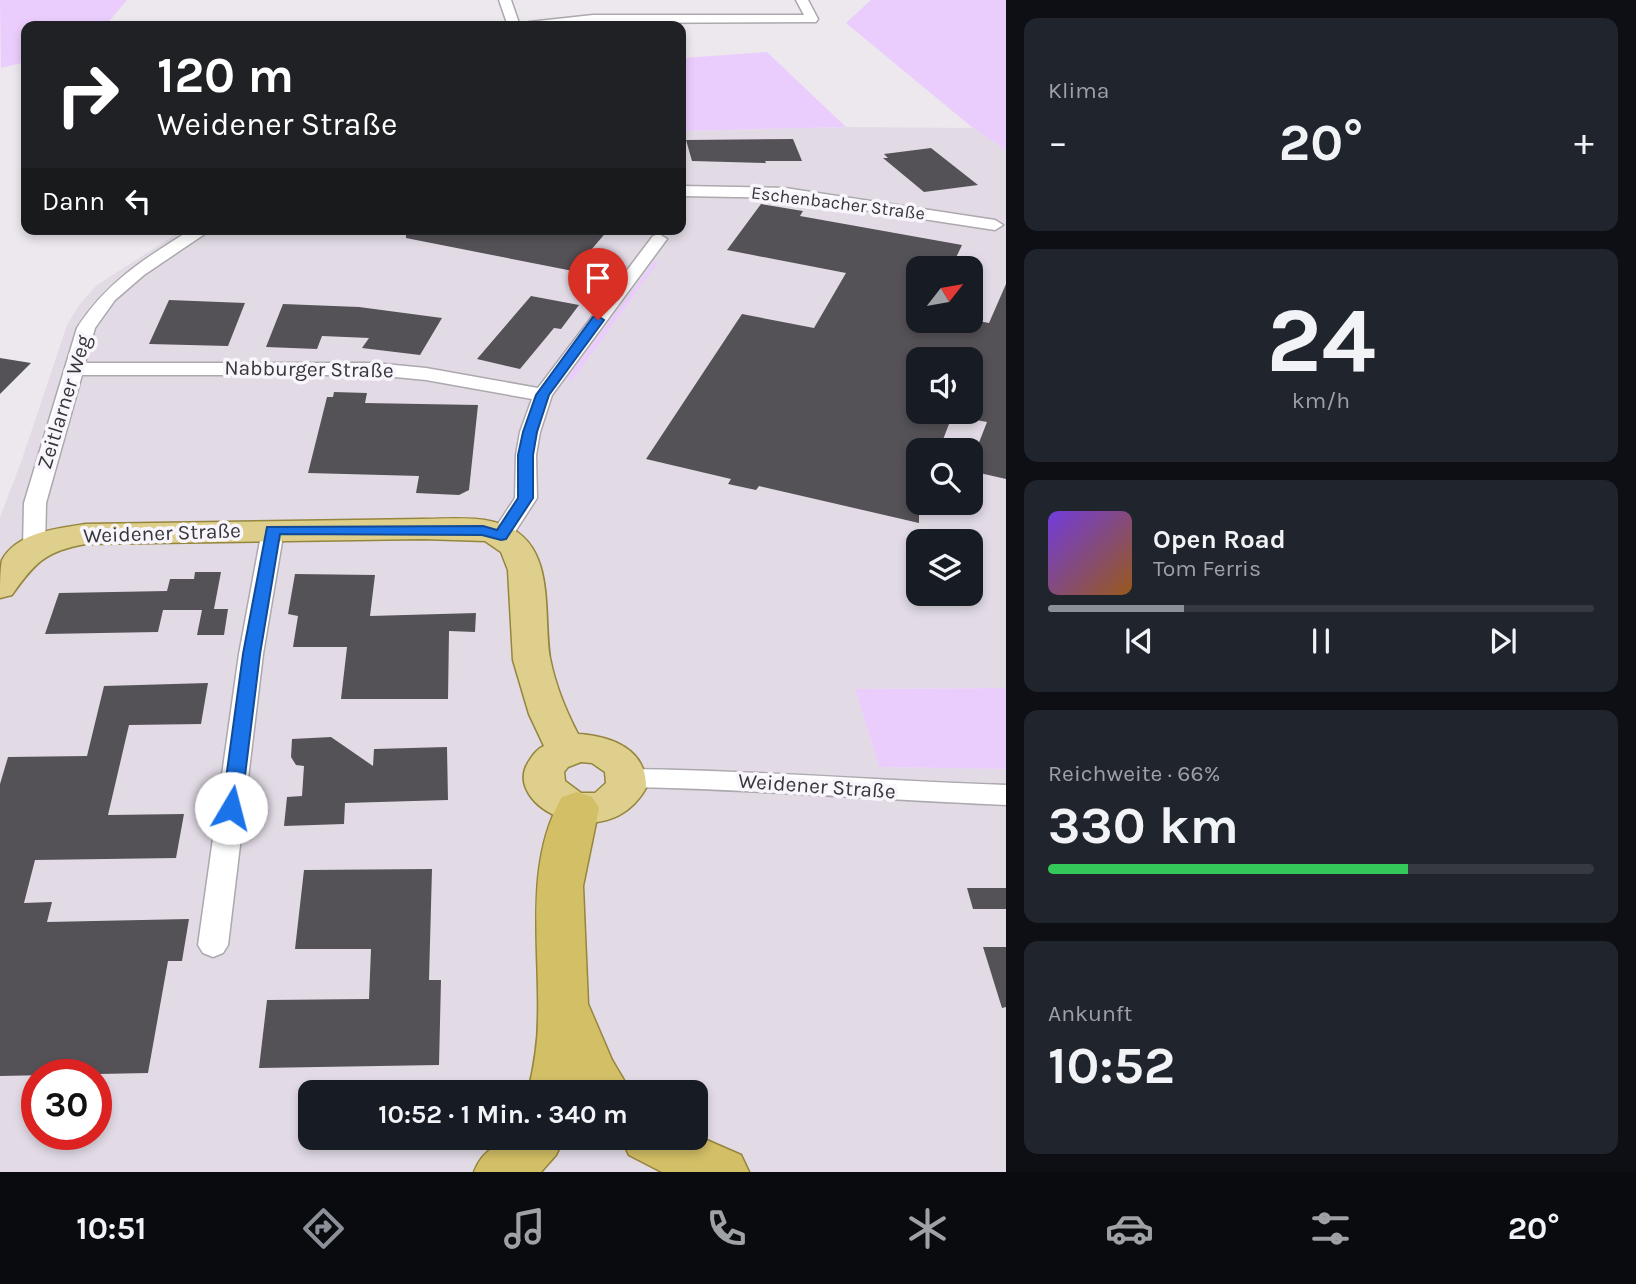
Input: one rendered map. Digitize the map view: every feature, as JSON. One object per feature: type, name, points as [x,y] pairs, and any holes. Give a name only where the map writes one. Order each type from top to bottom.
[{"type":"highway","points":[[555,1080],[564,1004],[560,897],[566,846],[577,808]]},
{"type":"highway","points":[[564,1004],[597,1080]]},
{"type":"highway","points":[[501,1172],[512,1167],[527,1150]]},
{"type":"highway","points":[[671,1150],[701,1166],[722,1172]]},
{"type":"main road","name":"Weidener Straße","points":[[34,548],[54,539],[86,534],[423,529],[483,530],[501,536]]},
{"type":"main road","points":[[501,536],[516,547],[525,570],[532,660],[548,714],[566,750]]},
{"type":"main road","points":[[0,587],[16,562],[34,548]]},
{"type":"main road","points":[[578,748],[601,751],[620,762],[628,778],[626,788],[611,803],[599,807],[577,808],[561,803],[551,796],[542,779],[548,762],[566,750],[578,748]]},
{"type":"street","points":[[505,0],[512,21]]},
{"type":"street","points":[[565,21],[697,13],[813,19],[802,0]]},
{"type":"street","name":"Eschenbacher Straße","points":[[686,191],[785,193],[995,225]]},
{"type":"street","name":"Zeitlarner Weg","points":[[34,548],[34,502],[86,328],[108,295],[133,274],[195,235]]},
{"type":"street","points":[[501,536],[526,498],[526,455],[530,432],[543,395],[659,239]]},
{"type":"street","name":"Nabburger Straße","points":[[73,369],[374,369],[426,374],[543,395]]},
{"type":"street","points":[[214,945],[251,654],[273,530]]},
{"type":"street","name":"Weidener Straße","points":[[628,778],[719,779],[1006,796]]},
{"type":"shaded area","points":[[0,0],[127,0],[109,21],[21,21],[21,63],[1,68]]},
{"type":"shaded area","points":[[871,0],[1006,0],[1006,150],[973,128],[846,23]]},
{"type":"shaded area","points":[[767,52],[846,127],[686,131],[686,58]]},
{"type":"shaded area","points":[[846,127],[973,128],[1006,150],[1006,688],[855,689],[879,767],[1006,769],[1006,1172],[0,1172],[0,517],[67,325],[79,305],[97,285],[175,235],[686,235],[686,131]]},
{"type":"shaded area","points":[[659,261],[571,382],[567,378],[654,262]]},
{"type":"shaded area","points":[[1006,688],[1006,769],[879,767],[855,689]]},
{"type":"building","points":[[793,139],[802,161],[692,161],[686,140]]},
{"type":"building","points":[[931,148],[978,185],[924,192],[883,158],[888,158],[884,154]]},
{"type":"building","points":[[761,204],[803,211],[800,216],[962,245],[957,256],[906,256],[906,333],[983,333],[984,322],[989,323],[1006,284],[1006,479],[983,474],[983,438],[981,438],[987,422],[983,421],[983,347],[906,347],[906,424],[949,424],[944,438],[906,438],[906,515],[919,515],[919,523],[759,486],[756,490],[728,484],[731,479],[646,459],[742,314],[814,328],[846,273],[727,250]]},
{"type":"building","points":[[406,235],[604,235],[573,271],[406,238]]},
{"type":"building","points":[[531,296],[579,305],[561,329],[554,328],[520,369],[477,359]]},
{"type":"building","points":[[169,300],[245,303],[228,346],[149,344]]},
{"type":"building","points":[[283,304],[359,307],[442,318],[420,355],[362,348],[369,338],[322,336],[317,349],[266,347]]},
{"type":"building","points":[[0,358],[31,363],[0,394]]},
{"type":"building","points":[[334,392],[367,393],[365,403],[478,405],[469,490],[459,495],[416,493],[419,476],[308,473],[327,397],[333,397]]},
{"type":"building","points":[[195,572],[221,572],[214,609],[228,609],[224,635],[197,635],[202,610],[163,610],[158,632],[45,634],[59,593],[167,591],[170,579],[194,579]]},
{"type":"building","points":[[295,574],[375,575],[370,616],[476,613],[475,632],[449,631],[448,699],[341,699],[347,647],[293,647],[298,616],[288,614]]},
{"type":"building","points":[[208,683],[201,724],[129,725],[108,815],[184,814],[176,858],[35,860],[24,903],[52,902],[47,922],[189,919],[182,961],[168,961],[148,1073],[112,1074],[112,1059],[21,1059],[21,1076],[0,1076],[0,784],[8,757],[87,756],[104,686]]},
{"type":"building","points":[[331,737],[373,766],[374,749],[447,747],[448,800],[345,803],[344,824],[284,826],[287,797],[302,796],[304,766],[296,765],[291,757],[292,739]]},
{"type":"building","points":[[432,869],[429,980],[441,980],[439,1065],[259,1068],[267,1000],[369,999],[371,949],[295,949],[304,870]]},
{"type":"building","points":[[967,888],[1006,888],[1006,909],[973,909]]},
{"type":"building","points":[[983,947],[1006,947],[1006,1007],[1002,1008]]},
{"type":"route","points":[[231,808],[251,654],[273,530],[483,530],[501,536],[526,498],[526,455],[530,432],[543,395],[598,320]]}]
